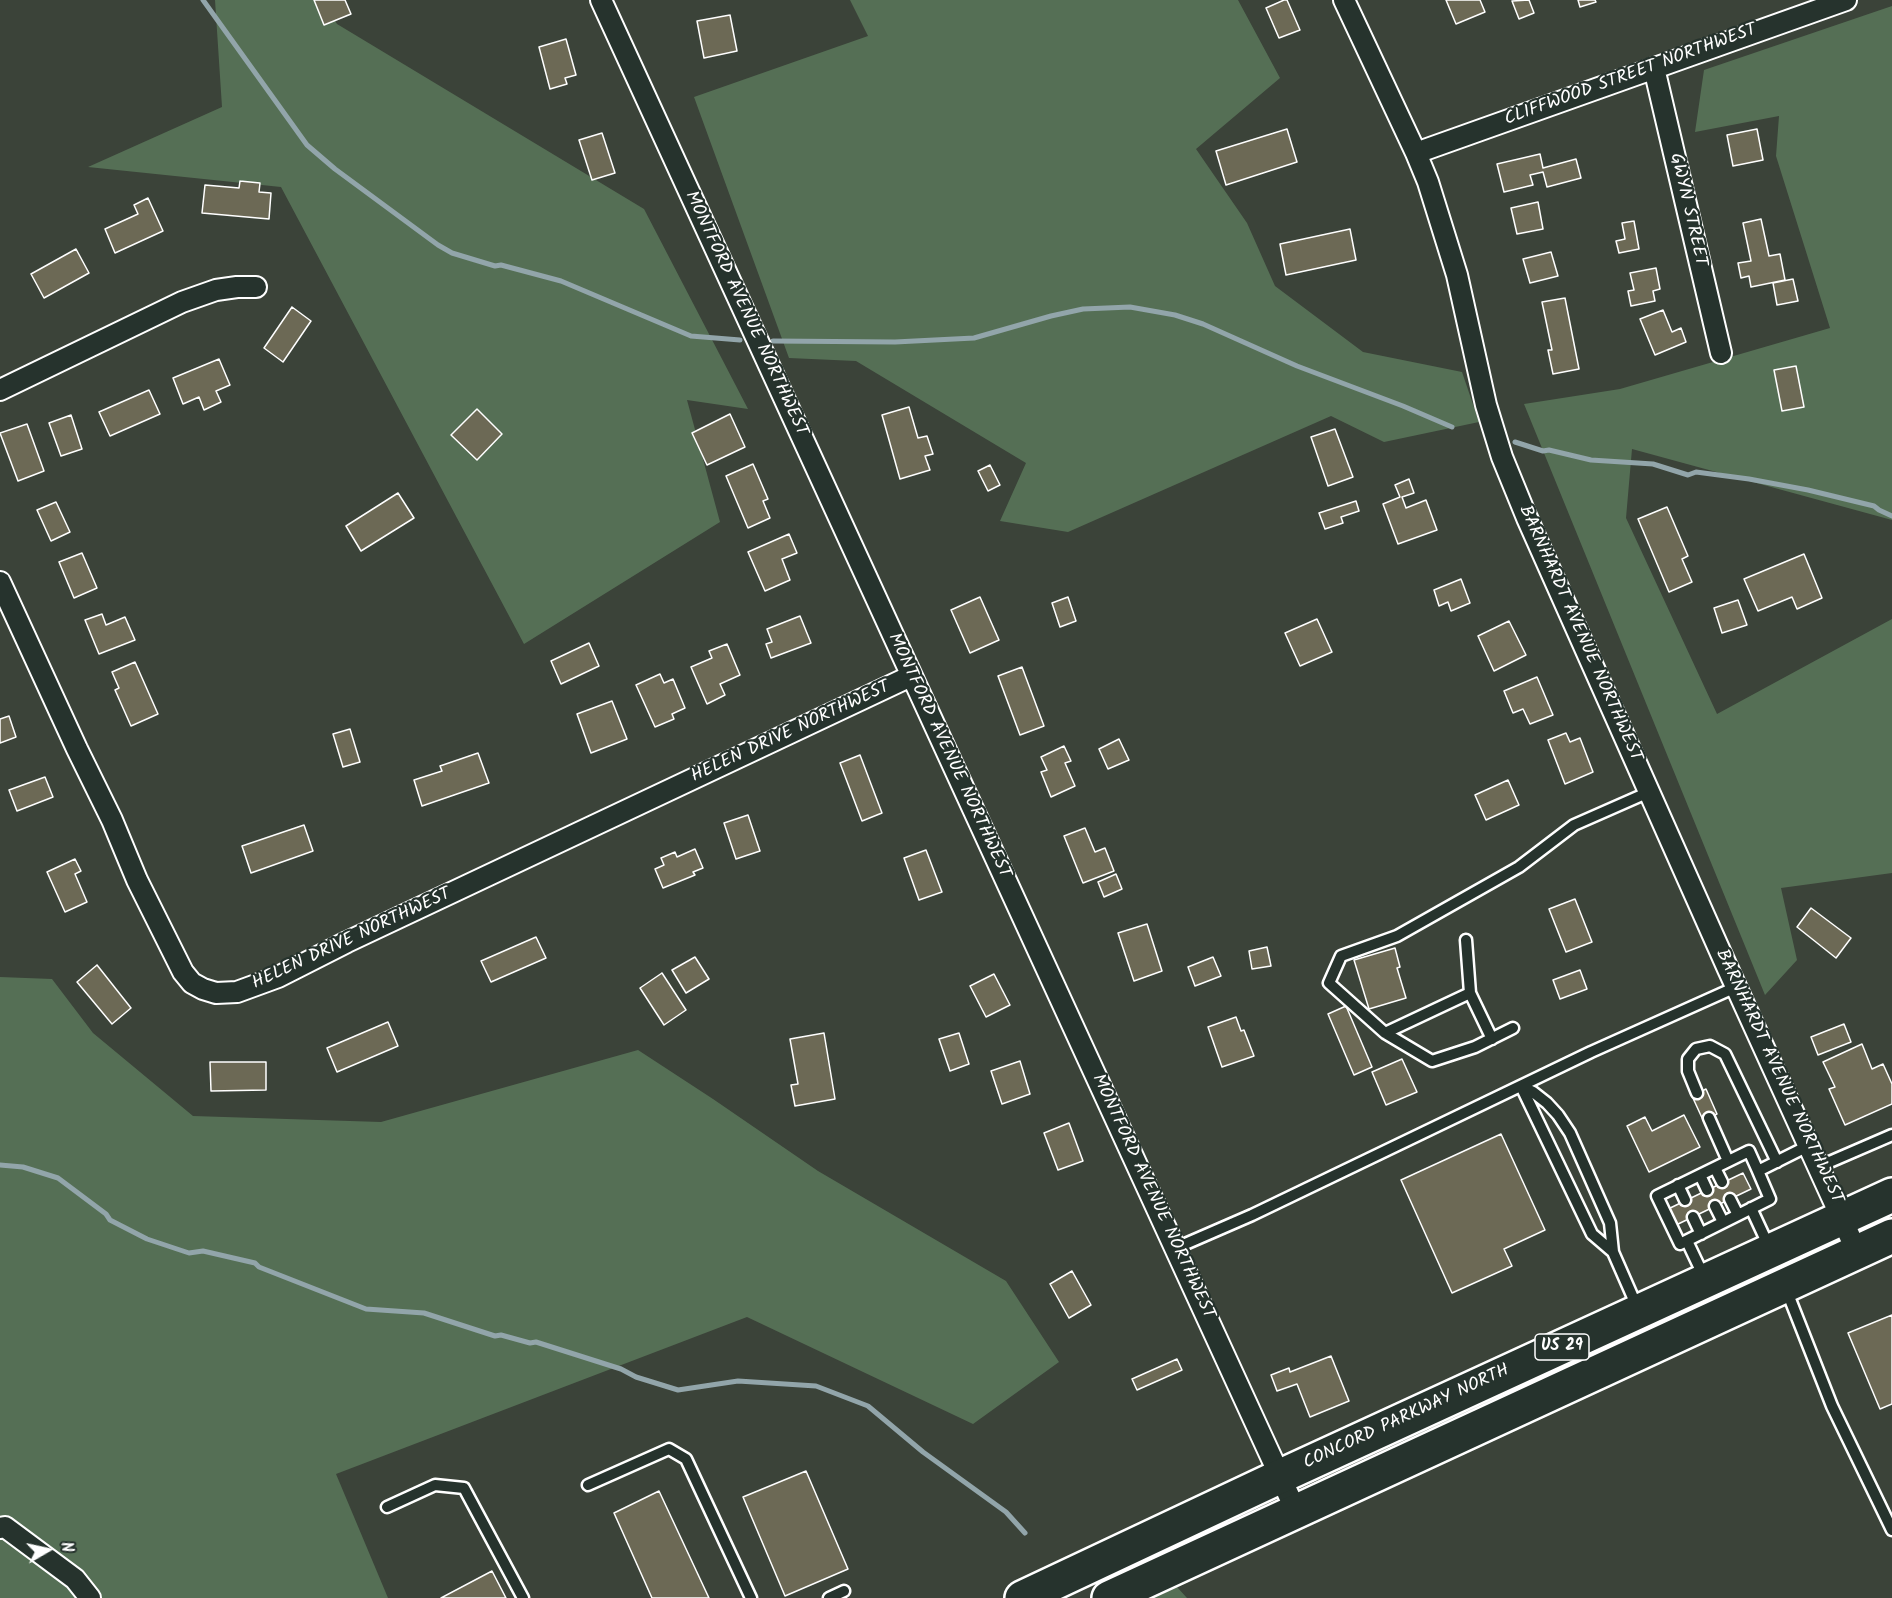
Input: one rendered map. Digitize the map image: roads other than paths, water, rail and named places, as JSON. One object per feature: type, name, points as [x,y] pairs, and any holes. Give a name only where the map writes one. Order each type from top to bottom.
[{"type":"highway","name":"CONCORD PARKWAY NORTH","points":[[1022,1598],[1281,1476],[1892,1195]]},
{"type":"highway","name":"CONCORD PARKWAY NORTH","points":[[1109,1598],[1892,1236]]},
{"type":"street","name":"MONTFORD AVENUE NORTHWEST","points":[[601,0],[1296,1511]]},
{"type":"street","name":"BARNHARDT AVENUE NORTHWEST","points":[[1344,0],[1428,183],[1457,275],[1486,405],[1502,458],[1648,792],[1857,1252]]},
{"type":"street","name":"CLIFFWOOD STREET NORTHWEST","points":[[1416,153],[1846,0]]},
{"type":"street","name":"GWYN STREET","points":[[1654,68],[1721,353]]},
{"type":"street","points":[[0,390],[182,302],[216,290],[256,286]]},
{"type":"street","name":"HELEN DRIVE NORTHWEST","points":[[0,582],[112,820],[137,880],[183,972],[192,983],[216,993],[237,992],[278,977],[347,942],[911,676]]},
{"type":"street","points":[[0,1528],[5,1527],[75,1579],[90,1598]]},
{"type":"lane","points":[[1513,1028],[1475,1047],[1432,1061],[1385,1033],[1329,983],[1341,956],[1397,936],[1519,867],[1574,825],[1648,792]]},
{"type":"lane","points":[[1466,940],[1470,993],[1492,1039]]},
{"type":"lane","points":[[1176,1248],[1252,1215],[1591,1052],[1736,987]]},
{"type":"lane","points":[[1385,1033],[1470,993]]},
{"type":"lane","points":[[1697,1093],[1688,1071],[1688,1059],[1696,1049],[1710,1046],[1725,1054],[1777,1162]]},
{"type":"lane","points":[[1521,1086],[1592,1234],[1612,1252]]},
{"type":"lane","points":[[1521,1086],[1547,1103],[1570,1132],[1610,1223],[1612,1252],[1639,1311]]},
{"type":"lane","points":[[1709,1118],[1728,1161]]},
{"type":"lane","points":[[1818,1167],[1892,1135]]},
{"type":"lane","points":[[1758,1171],[1809,1146]]},
{"type":"lane","points":[[1749,1151],[1770,1199],[1680,1244],[1657,1196],[1728,1161],[1749,1151]]},
{"type":"lane","points":[[1715,1168],[1722,1182]]},
{"type":"lane","points":[[1700,1175],[1707,1190]]},
{"type":"lane","points":[[1678,1185],[1685,1200]]},
{"type":"lane","points":[[1730,1199],[1738,1215]]},
{"type":"lane","points":[[1715,1206],[1723,1222]]},
{"type":"lane","points":[[1751,1208],[1771,1251]]},
{"type":"lane","points":[[1693,1217],[1701,1234]]},
{"type":"lane","points":[[1688,1241],[1706,1281]]},
{"type":"lane","points":[[1785,1286],[1832,1407],[1892,1530]]},
{"type":"lane","points":[[588,1485],[669,1449],[686,1459],[750,1598]]},
{"type":"lane","points":[[387,1507],[435,1485],[464,1488],[523,1598]]},
{"type":"lane","points":[[829,1598],[844,1591]]},
{"type":"waterway","points":[[203,0],[307,145],[335,169],[438,245],[452,253],[495,266],[501,265],[561,281],[691,336],[740,340]]},
{"type":"waterway","points":[[773,341],[895,342],[974,338],[1083,309],[1130,307],[1175,315],[1203,324],[1297,366],[1452,427]]},
{"type":"waterway","points":[[1515,442],[1543,451],[1549,450],[1591,460],[1653,464],[1688,475],[1696,472],[1808,490],[1874,506],[1892,516]]},
{"type":"waterway","points":[[0,1165],[23,1167],[58,1178],[106,1214],[110,1220],[147,1239],[189,1253],[203,1251],[255,1263],[259,1267],[366,1309],[424,1313],[495,1336],[501,1335],[530,1343],[536,1342],[678,1390],[738,1381],[816,1386],[868,1406],[923,1452],[1006,1512],[1025,1533]]}]
